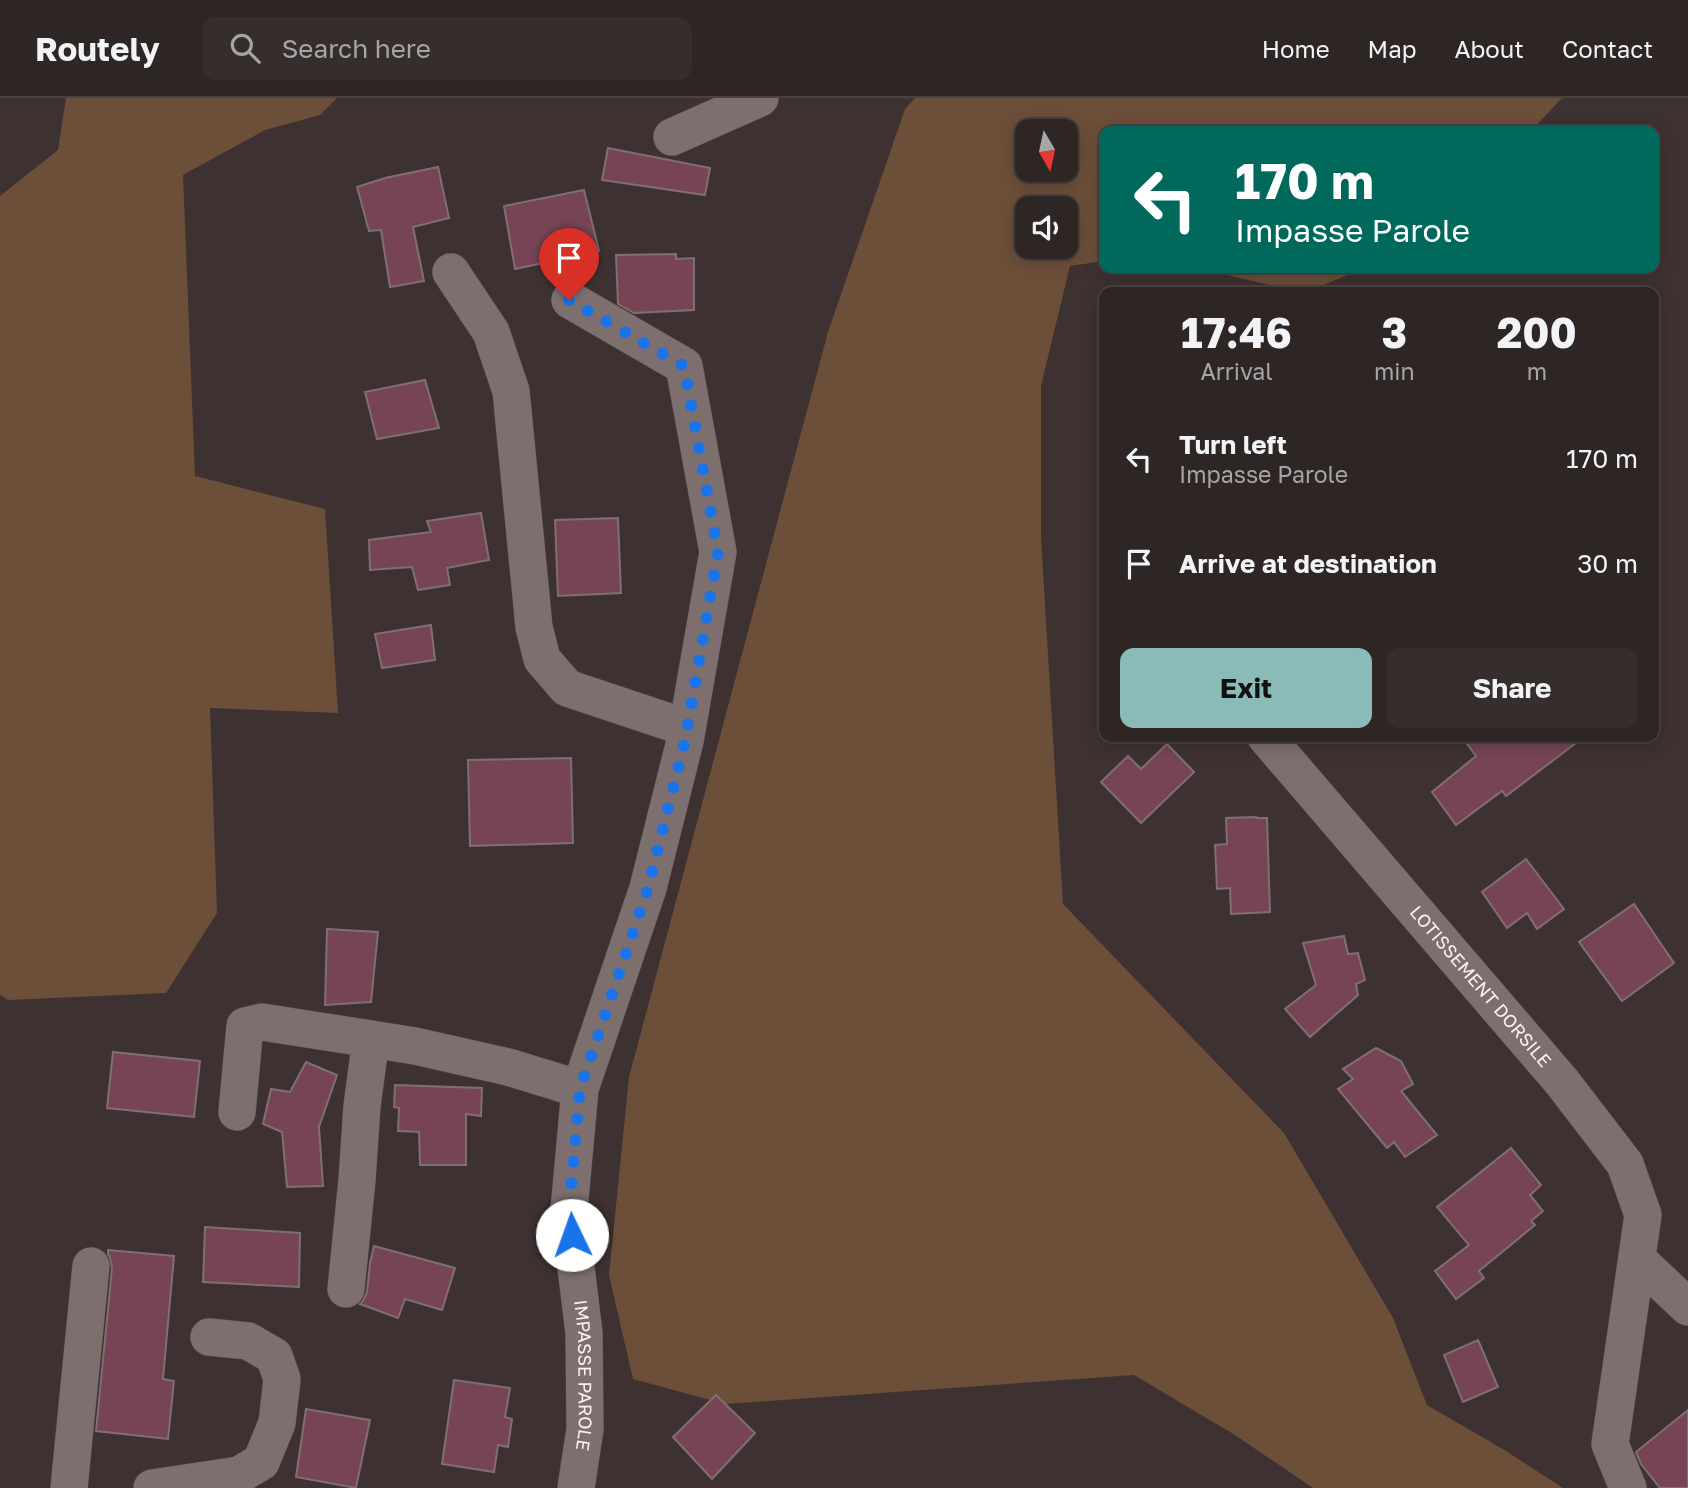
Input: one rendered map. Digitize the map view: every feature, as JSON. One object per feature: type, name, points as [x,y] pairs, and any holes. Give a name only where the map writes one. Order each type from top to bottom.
[{"type":"street","points":[[672,137],[760,98]]},
{"type":"street","points":[[451,272],[491,332],[511,391],[534,627],[542,659],[567,688],[687,728]]},
{"type":"street","name":"IMPASSE PAROLE","points":[[569,300],[684,366],[718,552],[687,728],[648,888],[580,1089],[569,1210],[584,1333],[585,1429],[576,1488]]},
{"type":"street","name":"LOTISSEMENT DORSILE","points":[[1270,742],[1562,1082],[1625,1164],[1643,1215],[1610,1444],[1628,1488]]},
{"type":"street","points":[[237,1112],[245,1026],[262,1022],[415,1046],[508,1068],[580,1089]]},
{"type":"street","points":[[346,1289],[362,1106],[371,1039]]},
{"type":"street","points":[[1637,1259],[1688,1307]]},
{"type":"street","points":[[69,1488],[90,1266]]},
{"type":"street","points":[[152,1488],[239,1475],[261,1462],[277,1423],[282,1379],[274,1356],[248,1341],[209,1336]]},
{"type":"shaded area","points":[[66,98],[337,98],[320,115],[265,130],[183,175],[195,476],[325,509],[338,713],[210,708],[217,913],[166,993],[8,1000],[0,995],[0,196],[58,150]]},
{"type":"shaded area","points":[[915,98],[1562,98],[1536,126],[1099,126],[1099,262],[1070,266],[1041,386],[1041,538],[1063,904],[1284,1133],[1393,1318],[1427,1405],[1563,1488],[1313,1488],[1235,1435],[1134,1375],[725,1404],[633,1379],[609,1275],[629,1077],[828,332],[905,109]]},
{"type":"shaded area","points":[[1219,273],[1353,273],[1318,287],[1278,287]]},
{"type":"building","points":[[608,148],[710,168],[705,195],[602,180]]},
{"type":"building","points":[[438,167],[449,218],[413,227],[424,281],[390,287],[381,230],[369,231],[357,187]]},
{"type":"building","points":[[584,190],[599,251],[515,269],[504,206]]},
{"type":"building","points":[[676,254],[676,259],[694,258],[694,310],[634,313],[618,304],[616,255]]},
{"type":"building","points":[[425,380],[439,428],[377,439],[365,392]]},
{"type":"building","points":[[481,513],[489,560],[447,568],[450,585],[418,590],[412,567],[370,570],[369,540],[431,532],[427,521]]},
{"type":"building","points":[[618,518],[621,593],[558,596],[555,520]]},
{"type":"building","points":[[431,625],[435,660],[382,668],[375,634]]},
{"type":"building","points":[[1466,742],[1577,742],[1506,796],[1502,791],[1456,825],[1432,792],[1476,756]]},
{"type":"building","points":[[1167,744],[1194,772],[1141,823],[1101,782],[1128,756],[1141,769]]},
{"type":"building","points":[[571,758],[573,843],[470,846],[468,760]]},
{"type":"building","points":[[1226,818],[1267,818],[1270,912],[1231,914],[1230,888],[1217,889],[1215,845],[1227,844]]},
{"type":"building","points":[[1526,859],[1564,909],[1537,929],[1527,913],[1507,928],[1482,892]]},
{"type":"building","points":[[1634,904],[1674,963],[1622,1001],[1579,942]]},
{"type":"building","points":[[327,929],[378,932],[371,1002],[325,1005]]},
{"type":"building","points":[[1344,936],[1348,954],[1358,953],[1365,980],[1356,984],[1358,995],[1310,1037],[1285,1009],[1316,985],[1303,943]]},
{"type":"building","points":[[1376,1048],[1401,1061],[1413,1084],[1401,1091],[1437,1135],[1405,1157],[1394,1142],[1387,1148],[1338,1089],[1353,1079],[1343,1069]]},
{"type":"building","points":[[113,1052],[200,1061],[194,1117],[107,1108]]},
{"type":"building","points":[[306,1062],[337,1075],[319,1127],[323,1186],[287,1187],[282,1132],[263,1124],[271,1089],[290,1092]]},
{"type":"building","points":[[395,1085],[482,1088],[481,1116],[466,1114],[466,1165],[420,1165],[419,1132],[398,1131],[399,1108],[394,1107]]},
{"type":"building","points":[[1511,1148],[1541,1185],[1530,1195],[1543,1211],[1531,1221],[1535,1225],[1479,1271],[1484,1278],[1456,1299],[1435,1271],[1469,1245],[1437,1207]]},
{"type":"building","points":[[205,1227],[300,1233],[299,1287],[203,1282]]},
{"type":"building","points":[[374,1246],[455,1268],[442,1310],[405,1299],[398,1318],[360,1304],[367,1292]]},
{"type":"building","points":[[108,1250],[174,1256],[163,1379],[174,1381],[168,1439],[96,1431],[112,1268]]},
{"type":"building","points":[[1478,1340],[1498,1387],[1463,1402],[1444,1355]]},
{"type":"building","points":[[454,1380],[510,1388],[505,1417],[512,1419],[508,1447],[498,1445],[494,1472],[442,1464]]},
{"type":"building","points":[[716,1395],[755,1433],[712,1479],[673,1437]]},
{"type":"building","points":[[306,1409],[370,1420],[356,1488],[296,1477]]},
{"type":"building","points":[[1688,1410],[1688,1488],[1660,1488],[1641,1464],[1636,1452]]},
{"type":"route","points":[[569,300],[684,366],[718,552],[685,741],[648,888],[580,1089],[569,1210],[572,1235]]}]
